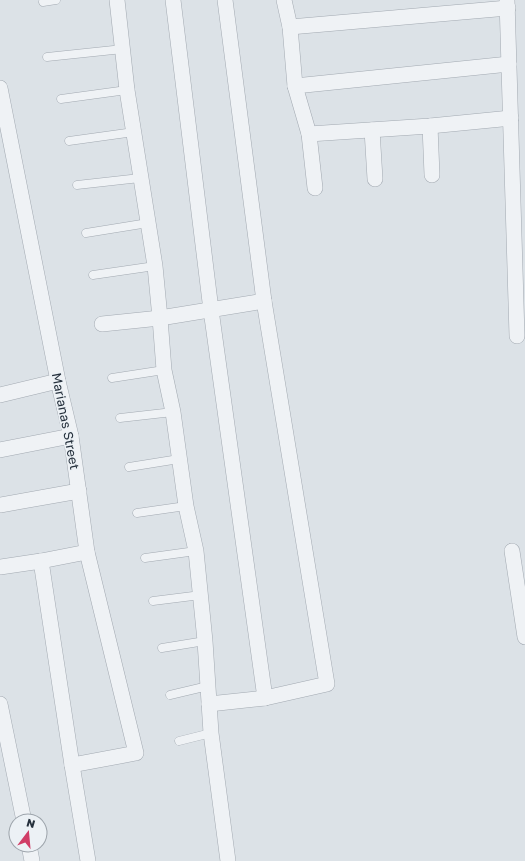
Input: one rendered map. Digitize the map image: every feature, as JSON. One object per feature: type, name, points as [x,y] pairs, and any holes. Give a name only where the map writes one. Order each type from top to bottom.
[{"type":"street","points":[[117,0],[127,90],[155,266],[164,370],[173,412],[186,506],[196,550],[205,641],[210,733],[228,861]]},
{"type":"street","points":[[173,0],[211,310],[265,698]]},
{"type":"street","points":[[209,704],[265,698],[327,684],[264,301],[225,0]]},
{"type":"street","points":[[284,0],[290,27],[295,86],[309,134],[315,188]]},
{"type":"street","points":[[290,27],[508,4],[517,336]]},
{"type":"street","points":[[295,86],[509,64]]},
{"type":"street","name":"Marianas Street","points":[[0,88],[70,436],[87,552],[136,753],[72,766]]},
{"type":"street","points":[[309,134],[430,126],[511,118]]},
{"type":"street","points":[[430,126],[432,175]]},
{"type":"street","points":[[372,130],[374,179]]},
{"type":"street","points":[[102,324],[160,318],[264,301]]},
{"type":"street","points":[[0,395],[58,381]]},
{"type":"street","points":[[0,450],[70,436]]},
{"type":"street","points":[[0,506],[79,491]]},
{"type":"street","points":[[512,551],[525,637]]},
{"type":"street","points":[[0,567],[87,552]]},
{"type":"street","points":[[41,561],[88,861]]},
{"type":"street","points":[[0,704],[22,813]]},
{"type":"lane","points":[[44,2],[56,0]]},
{"type":"lane","points":[[47,57],[123,49]]},
{"type":"lane","points":[[61,99],[127,90]]},
{"type":"lane","points":[[69,141],[134,132]]},
{"type":"lane","points":[[77,185],[140,178]]},
{"type":"lane","points":[[86,233],[148,224]]},
{"type":"lane","points":[[93,275],[155,266]]},
{"type":"lane","points":[[112,378],[164,370]]},
{"type":"lane","points":[[120,418],[173,412]]},
{"type":"lane","points":[[129,467],[179,459]]},
{"type":"lane","points":[[137,513],[186,506]]},
{"type":"lane","points":[[145,558],[196,550]]},
{"type":"lane","points":[[153,601],[201,595]]},
{"type":"lane","points":[[162,648],[205,641]]},
{"type":"lane","points":[[170,695],[208,686]]},
{"type":"lane","points":[[179,741],[210,733]]}]
